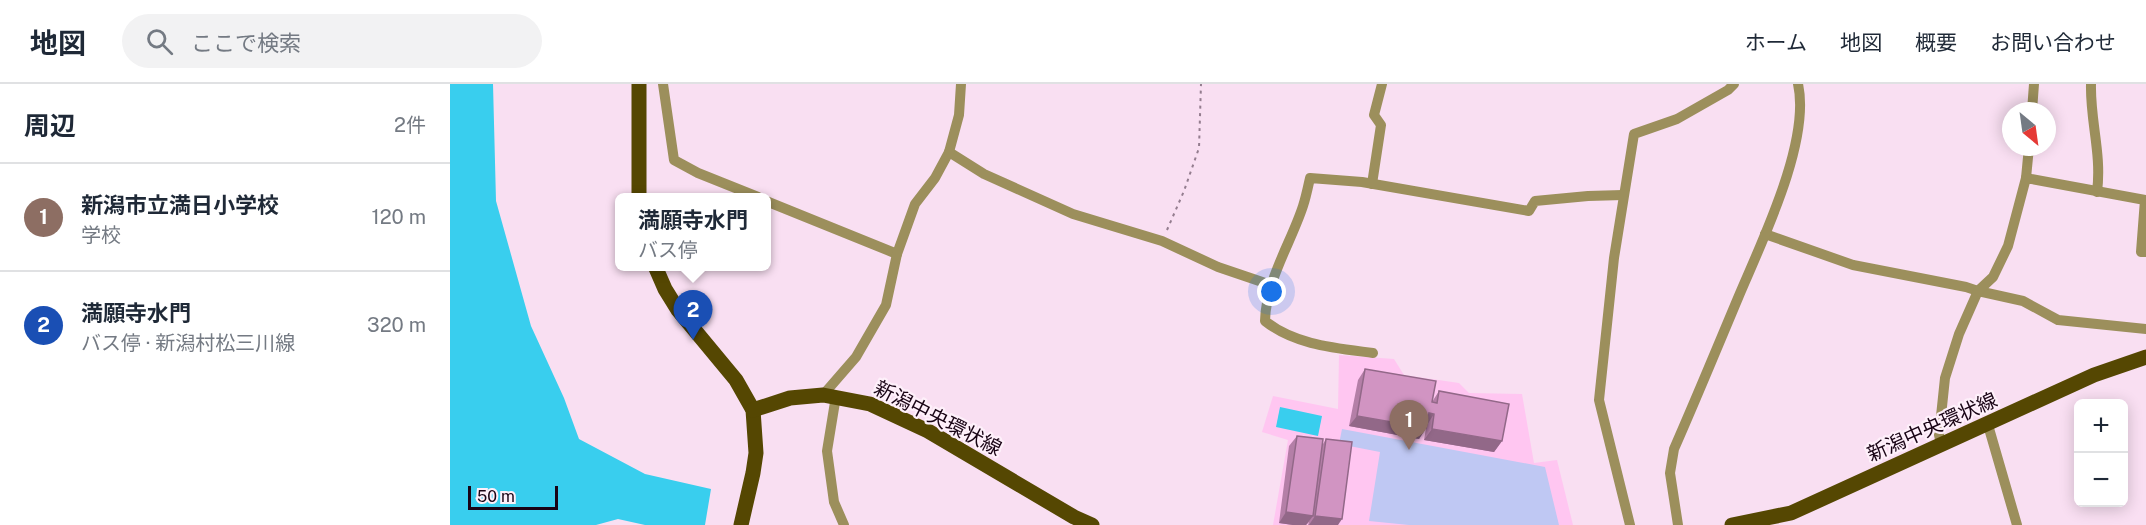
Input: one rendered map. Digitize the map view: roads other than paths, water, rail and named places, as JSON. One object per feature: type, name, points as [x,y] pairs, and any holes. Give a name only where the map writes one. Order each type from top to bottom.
[{"type":"main road","points":[[639,84],[639,193]]},
{"type":"main road","points":[[657,271],[678,310],[736,380],[753,410],[756,453],[741,525]]},
{"type":"main road","name":"新潟中央環状線","points":[[1732,525],[1791,513],[2094,375],[2146,357]]},
{"type":"main road","name":"新潟中央環状線","points":[[753,410],[790,398],[830,396],[870,404],[918,427],[1074,517],[1092,525]]},
{"type":"street","points":[[663,84],[674,160],[698,173],[746,193]]},
{"type":"street","points":[[844,525],[834,502],[827,451],[830,396],[886,305],[897,254],[915,204],[935,178],[950,152],[960,116],[961,84]]},
{"type":"street","points":[[1372,184],[1381,125],[1374,115],[1383,84]]},
{"type":"street","points":[[1630,525],[1599,400],[1612,270],[1634,134],[1677,119],[1728,90],[1734,84]]},
{"type":"street","points":[[1678,525],[1670,473],[1674,449],[1780,195],[1802,110],[1798,84]]},
{"type":"street","points":[[2033,102],[2034,84]]},
{"type":"street","points":[[2091,84],[2099,156],[2097,192]]},
{"type":"street","points":[[950,152],[984,174],[1073,214],[1162,241],[1218,267],[1271,285]]},
{"type":"street","points":[[1941,444],[1939,435],[1945,378],[1959,334],[1978,291],[1993,277],[2008,246],[2026,178],[2028,156]]},
{"type":"street","points":[[1373,353],[1297,339],[1279,332],[1265,321],[1271,285],[1304,205],[1310,178],[1372,184],[1529,211],[1535,201],[1623,195]]},
{"type":"street","points":[[2026,178],[2145,200],[2140,252],[2146,252]]},
{"type":"street","points":[[771,203],[897,254]]},
{"type":"street","points":[[1765,234],[1852,265],[1966,287],[2023,301],[2058,320],[2146,329]]},
{"type":"street","points":[[1988,425],[2017,525]]},
{"type":"water","points":[[450,84],[493,84],[496,201],[531,326],[564,398],[579,439],[645,474],[711,489],[705,525],[645,525],[618,519],[596,525],[450,525]]},
{"type":"water","points":[[1280,407],[1322,416],[1318,436],[1276,427]]},
{"type":"place","name":"満願寺水門","points":[[693,340]]},
{"type":"place","name":"新潟市立満日小学校","points":[[1409,450]]}]
